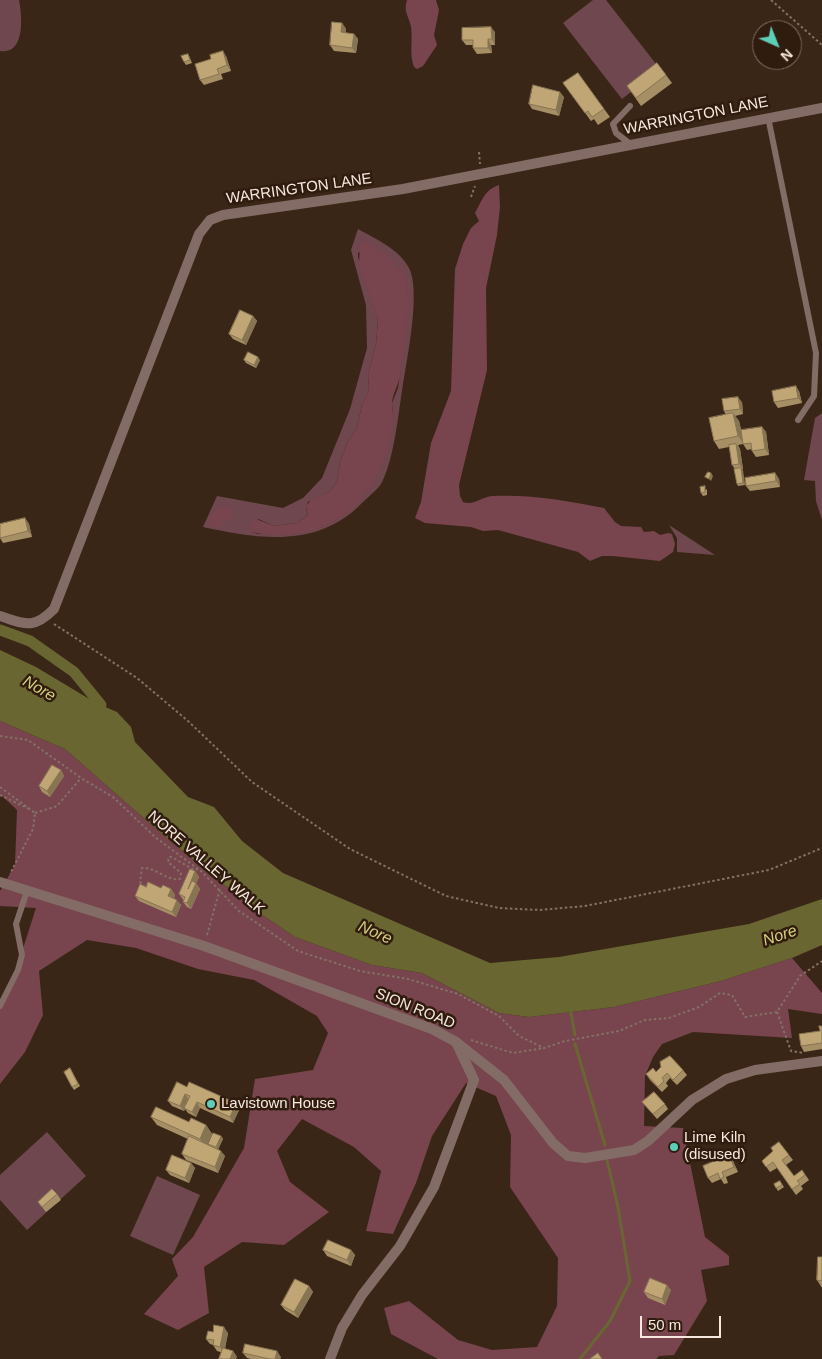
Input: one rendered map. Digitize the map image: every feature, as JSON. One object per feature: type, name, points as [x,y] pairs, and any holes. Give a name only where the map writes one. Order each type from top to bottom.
[{"type":"street","name":"WARRINGTON LANE","points":[[42,621],[54,609],[199,234],[210,220],[223,215],[402,189],[629,143],[822,108]]},
{"type":"street","points":[[0,616],[25,624],[42,621]]},
{"type":"street","name":"SION ROAD","points":[[2,883],[204,946],[432,1029],[456,1042],[504,1080],[544,1132],[568,1156],[585,1158],[634,1150],[648,1141],[692,1100],[726,1079],[755,1070],[822,1061]]},
{"type":"street","points":[[330,1359],[342,1328],[357,1304],[400,1246],[434,1187],[474,1080],[456,1042]]},
{"type":"lane","points":[[629,143],[616,133],[613,124],[630,106]]},
{"type":"lane","points":[[768,117],[816,353],[814,396],[798,420]]},
{"type":"lane","points":[[0,1006],[18,970],[22,955],[16,924],[27,890]]},
{"type":"path","points":[[771,0],[822,45]]},
{"type":"path","points":[[42,621],[56,624],[137,678],[188,721],[252,782],[350,849],[446,896],[499,908],[540,910],[585,906],[769,870],[822,848]]},
{"type":"path","name":"NORE VALLEY WALK","points":[[0,736],[28,740],[81,778],[113,796],[155,837],[198,869],[220,889],[239,911],[298,951],[360,971],[408,979],[458,994],[499,1016],[519,1036],[544,1048]]},
{"type":"path","points":[[0,795],[35,813],[57,806],[81,778]]},
{"type":"path","points":[[0,787],[35,813]]},
{"type":"path","points":[[2,883],[33,829],[35,813]]},
{"type":"path","points":[[145,887],[140,882],[142,868],[150,867],[172,878],[180,879],[181,873],[168,862],[169,857],[194,870],[198,869]]},
{"type":"path","points":[[204,946],[220,889]]},
{"type":"path","points":[[456,1042],[460,1038],[468,1039],[513,1053],[544,1048],[565,1041],[619,1031],[645,1020],[669,1018],[699,1007],[720,993],[732,995],[745,1017],[777,1012],[800,976],[822,961]]},
{"type":"path","points":[[777,1012],[791,1051],[804,1052],[804,1063]]},
{"type":"shaded area","points":[[0,0],[19,0],[20,33],[14,47],[8,51],[0,51]]},
{"type":"shaded area","points":[[407,0],[436,0],[439,10],[434,35],[437,45],[423,66],[417,69],[414,67],[412,57],[411,27],[406,8]]},
{"type":"shaded area","points":[[593,0],[606,0],[660,69],[622,99],[563,23]]},
{"type":"shaded area","points":[[499,185],[500,207],[497,235],[486,288],[487,370],[459,485],[460,496],[463,502],[467,503],[492,496],[521,496],[604,508],[615,522],[621,526],[641,527],[644,532],[654,531],[660,535],[672,534],[675,544],[673,552],[660,561],[602,556],[590,561],[578,552],[498,530],[483,531],[471,527],[425,523],[415,518],[421,502],[431,443],[451,391],[455,269],[463,244],[471,228],[479,221],[475,213],[487,193]]},
{"type":"shaded area","points":[[358,229],[386,245],[405,261],[409,268],[414,290],[413,319],[394,442],[382,483],[346,517],[308,534],[288,537],[267,537],[203,527],[217,496],[283,508],[303,498],[322,478],[350,409],[367,348],[366,305],[351,250]],"holes":[[[371,244],[397,266],[408,286],[401,368],[398,388],[392,403],[393,416],[336,520],[319,528],[258,534],[252,532],[258,519],[274,526],[297,523],[308,515],[306,508],[308,502],[329,492],[337,482],[340,462],[347,443],[357,428],[362,404],[369,391],[368,375],[376,344],[378,320],[358,253]]]},
{"type":"shaded area","points":[[367,242],[380,250],[398,266],[408,286],[407,320],[400,377],[392,404],[393,417],[385,457],[377,475],[366,492],[354,506],[339,518],[321,527],[301,533],[276,535],[252,532],[249,525],[256,519],[274,526],[297,523],[308,515],[306,506],[312,499],[329,492],[337,482],[340,462],[347,443],[357,428],[362,404],[369,391],[368,375],[376,344],[378,320],[359,264],[360,244]]},
{"type":"shaded area","points":[[822,413],[822,520],[816,501],[815,481],[804,480],[815,418]]},
{"type":"shaded area","points":[[227,506],[233,509],[234,517],[219,528],[209,525],[211,514],[219,508]]},
{"type":"shaded area","points":[[669,525],[715,555],[677,552],[677,538]]},
{"type":"shaded area","points":[[0,721],[65,749],[163,835],[255,910],[295,937],[372,965],[422,973],[499,1013],[529,1017],[614,1007],[721,981],[792,958],[822,993],[822,1014],[788,1009],[792,1038],[693,1032],[662,1044],[653,1057],[645,1076],[644,1126],[683,1128],[705,1237],[729,1256],[729,1265],[701,1270],[707,1301],[674,1355],[659,1356],[656,1359],[438,1359],[391,1334],[384,1308],[409,1301],[458,1340],[492,1350],[537,1347],[557,1306],[558,1258],[510,1187],[511,1135],[496,1096],[466,1083],[432,1136],[416,1183],[393,1234],[366,1231],[381,1171],[354,1147],[302,1119],[277,1151],[290,1182],[329,1212],[284,1245],[242,1242],[204,1267],[209,1313],[178,1330],[144,1314],[178,1276],[172,1259],[193,1237],[244,1148],[255,1079],[313,1070],[328,1033],[317,1016],[254,980],[198,969],[136,948],[87,940],[39,971],[43,1015],[25,1052],[0,1084],[0,1000],[10,989],[36,908],[0,906],[0,891],[15,865],[17,810],[0,794]]},
{"type":"shaded area","points":[[47,1132],[86,1176],[27,1230],[0,1200],[0,1175]]},
{"type":"shaded area","points":[[157,1176],[200,1195],[173,1255],[130,1236]]},
{"type":"water","name":"Nore","points":[[0,650],[36,667],[96,703],[117,712],[131,727],[135,742],[188,797],[214,807],[242,841],[283,873],[490,963],[559,957],[749,924],[822,899],[822,945],[792,958],[721,981],[614,1007],[529,1017],[499,1013],[422,973],[372,965],[295,937],[255,910],[163,835],[65,749],[0,721]]},
{"type":"building","points":[[332,22],[342,23],[341,32],[354,34],[352,48],[330,45]]},
{"type":"building","points":[[491,27],[492,39],[488,39],[488,48],[473,48],[473,40],[462,40],[462,28]]},
{"type":"building","points":[[223,51],[227,65],[217,69],[219,74],[200,80],[195,64],[211,59],[210,55]]},
{"type":"building","points":[[188,54],[190,60],[184,62],[181,56]]},
{"type":"building","points":[[657,63],[666,75],[636,98],[627,86]]},
{"type":"building","points":[[578,73],[604,109],[592,117],[588,111],[585,113],[563,83]]},
{"type":"building","points":[[533,85],[560,92],[556,110],[529,104]]},
{"type":"building","points":[[240,310],[253,316],[242,340],[229,334]]},
{"type":"building","points":[[248,352],[258,357],[254,365],[244,360]]},
{"type":"building","points":[[796,386],[798,398],[774,402],[772,391]]},
{"type":"building","points":[[738,397],[740,409],[724,411],[722,399]]},
{"type":"building","points":[[733,413],[738,436],[714,441],[709,418]]},
{"type":"building","points":[[762,427],[765,449],[752,451],[751,443],[743,444],[741,430]]},
{"type":"building","points":[[736,444],[739,464],[732,465],[729,445]]},
{"type":"building","points":[[741,468],[743,483],[737,484],[734,469]]},
{"type":"building","points":[[708,472],[711,473],[709,479],[705,477]]},
{"type":"building","points":[[775,473],[776,481],[746,486],[745,478]]},
{"type":"building","points":[[705,486],[705,492],[701,493],[700,487]]},
{"type":"building","points":[[25,518],[28,531],[0,538],[0,524]]},
{"type":"building","points":[[52,765],[61,770],[47,791],[39,786]]},
{"type":"building","points":[[190,869],[195,871],[188,889],[192,881],[196,883],[187,903],[183,902],[185,897],[179,894]]},
{"type":"building","points":[[148,882],[161,888],[163,885],[171,889],[168,896],[177,900],[172,912],[135,896],[140,884],[146,887]]},
{"type":"building","points":[[819,1026],[822,1026],[822,1043],[801,1046],[799,1034],[820,1031]]},
{"type":"building","points":[[670,1056],[683,1070],[673,1080],[667,1073],[662,1078],[664,1081],[658,1087],[646,1074],[653,1068],[656,1072],[661,1067],[660,1062]]},
{"type":"building","points":[[70,1068],[78,1084],[72,1087],[64,1072]]},
{"type":"building","name":"Lavistown House","points":[[177,1082],[187,1087],[189,1082],[236,1103],[230,1117],[197,1102],[192,1112],[184,1108],[190,1096],[185,1094],[180,1106],[168,1101]]},
{"type":"building","points":[[654,1092],[665,1104],[653,1114],[642,1102]]},
{"type":"building","points":[[156,1107],[189,1122],[191,1118],[206,1125],[200,1139],[151,1117]]},
{"type":"building","points":[[213,1133],[221,1136],[216,1147],[208,1144]]},
{"type":"building","points":[[189,1136],[221,1151],[215,1167],[182,1154]]},
{"type":"building","points":[[779,1142],[789,1155],[782,1160],[794,1176],[802,1170],[805,1175],[797,1181],[800,1184],[792,1189],[773,1162],[766,1167],[762,1161],[773,1151],[771,1148]]},
{"type":"building","points":[[172,1155],[191,1163],[185,1178],[166,1170]]},
{"type":"building","points":[[729,1155],[734,1167],[722,1172],[724,1177],[720,1179],[718,1173],[708,1178],[703,1166]]},
{"type":"building","points":[[780,1181],[782,1185],[776,1188],[774,1184]]},
{"type":"building","points":[[52,1189],[57,1194],[42,1207],[38,1202]]},
{"type":"building","points":[[328,1240],[351,1250],[347,1260],[323,1250]]},
{"type":"building","points":[[818,1257],[822,1257],[822,1281],[817,1280]]},
{"type":"building","points":[[650,1278],[667,1285],[662,1299],[644,1292]]},
{"type":"building","points":[[295,1279],[309,1286],[294,1312],[281,1305]]},
{"type":"building","points":[[214,1325],[224,1327],[220,1347],[213,1345],[214,1340],[206,1339],[208,1331],[213,1332]]},
{"type":"building","points":[[245,1344],[277,1351],[275,1359],[243,1353]]},
{"type":"building","points":[[223,1348],[233,1351],[230,1359],[219,1359]]},
{"type":"building","points":[[598,1353],[602,1359],[590,1359]]},
{"type":"waterway","points":[[0,630],[30,641],[74,672],[101,705]]},
{"type":"waterway","points":[[570,1008],[575,1035]]},
{"type":"waterway","points":[[575,1044],[605,1145]]},
{"type":"waterway","points":[[580,1359],[610,1321],[630,1281],[618,1207],[607,1160]]},
{"type":"place","name":"Lavistown House","points":[[211,1104]]},
{"type":"place","name":"Lime Kiln (disused)","points":[[674,1147]]}]
